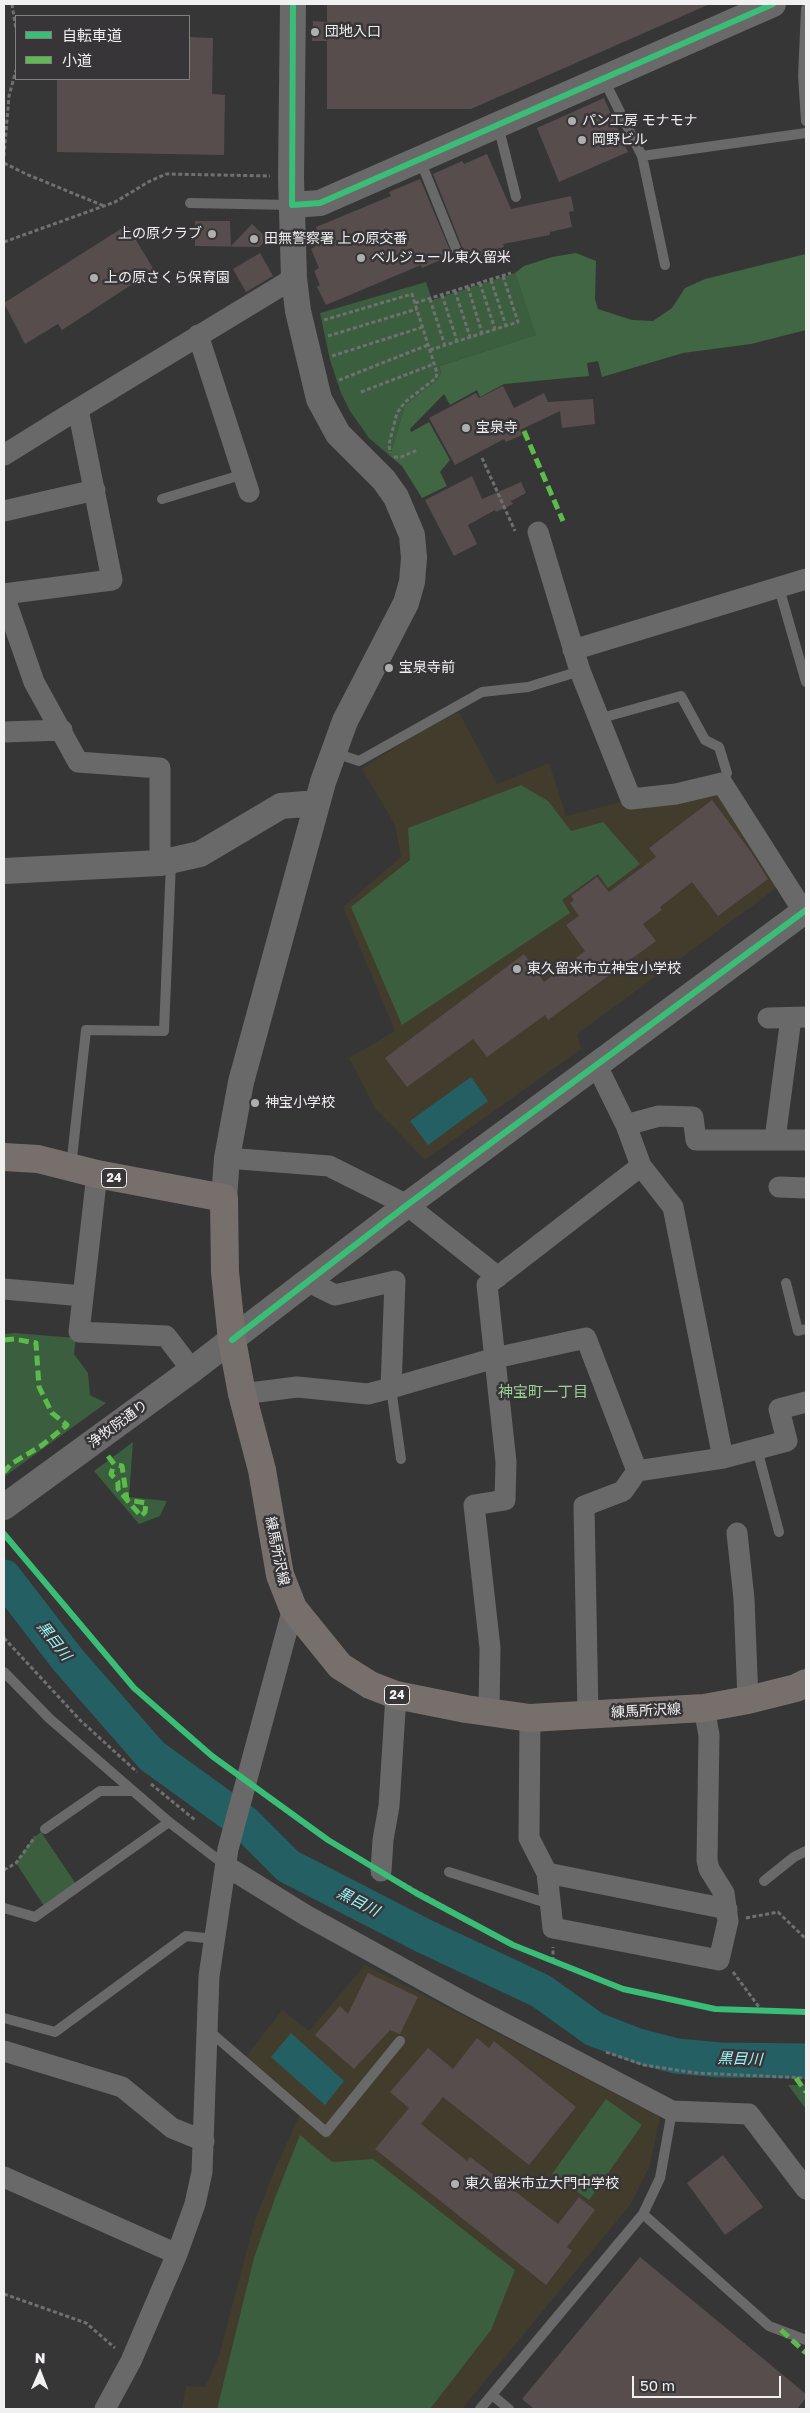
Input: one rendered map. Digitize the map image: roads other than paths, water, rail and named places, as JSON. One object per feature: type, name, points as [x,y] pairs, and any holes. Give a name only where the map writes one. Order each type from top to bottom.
[{"type":"main road","name":"24","points":[[4,1157],[38,1159],[97,1174],[224,1198]]},
{"type":"main road","name":"練馬所沢線","points":[[224,1198],[225,1272],[232,1340],[242,1394],[262,1470],[280,1575],[294,1608],[340,1666],[370,1685],[396,1695],[489,1713],[530,1718],[704,1708],[748,1700],[796,1688],[806,1683]]},
{"type":"street","points":[[224,1198],[227,1158],[242,1082],[332,752],[345,720],[406,604],[412,582],[414,558],[412,535],[396,497],[379,475],[338,434],[319,399],[298,311],[294,278],[292,205],[293,4]]},
{"type":"street","points":[[292,205],[320,203],[602,77],[773,4]]},
{"type":"street","points":[[4,455],[294,278]]},
{"type":"street","points":[[198,335],[247,483]]},
{"type":"street","points":[[78,409],[96,490],[112,580],[4,595],[34,682],[78,762],[160,768],[166,862]]},
{"type":"street","points":[[4,511],[96,490]]},
{"type":"street","points":[[538,532],[580,671],[631,799],[676,794],[722,783],[805,911]]},
{"type":"street","points":[[573,650],[806,579]]},
{"type":"street","points":[[4,732],[62,730]]},
{"type":"street","points":[[4,871],[166,862],[200,854],[281,806],[305,804],[316,806]]},
{"type":"street","name":"浄牧院通り","points":[[4,1507],[192,1370],[408,1205],[805,911]]},
{"type":"street","points":[[768,1018],[799,1017],[775,1139]]},
{"type":"street","points":[[597,1066],[626,1126],[641,1166],[673,1207],[724,1458]]},
{"type":"street","points":[[626,1126],[660,1116],[694,1117],[696,1140],[806,1140]]},
{"type":"street","points":[[227,1158],[329,1166],[408,1205],[498,1277]]},
{"type":"street","points":[[489,1713],[490,1648],[474,1505],[505,1500],[506,1462],[486,1285],[641,1166]]},
{"type":"street","points":[[97,1174],[79,1332],[166,1336],[192,1370]]},
{"type":"street","points":[[779,1187],[806,1188]]},
{"type":"street","points":[[309,1282],[334,1295],[395,1281],[391,1388]]},
{"type":"street","points":[[4,1289],[83,1296]]},
{"type":"street","points":[[242,1394],[297,1387],[368,1394],[495,1358],[586,1338],[637,1471]]},
{"type":"street","points":[[588,1715],[584,1506],[623,1491],[637,1471],[724,1458],[786,1440],[779,1409],[806,1402]]},
{"type":"street","points":[[737,1533],[744,1599],[748,1700]]},
{"type":"street","points":[[105,2409],[131,2361],[177,2254],[195,2204],[202,2172],[204,2141],[209,1976],[230,1839],[294,1608]]},
{"type":"street","points":[[381,1871],[383,1840],[389,1806],[396,1695]]},
{"type":"street","points":[[530,1718],[529,1838],[547,1873],[553,1928],[719,1960],[727,1915],[724,1894],[706,1860],[709,1735],[704,1708]]},
{"type":"street","points":[[226,1866],[307,1916],[672,2111],[749,2114],[806,2189]]},
{"type":"street","points":[[547,1873],[727,1915]]},
{"type":"street","points":[[4,2051],[122,2087],[172,2128],[204,2141]]},
{"type":"street","points":[[4,2177],[177,2254]]},
{"type":"lane","points":[[806,9],[803,76],[806,121]]},
{"type":"lane","points":[[602,77],[642,156],[666,264]]},
{"type":"lane","points":[[498,124],[516,197]]},
{"type":"lane","points":[[642,156],[806,133]]},
{"type":"lane","points":[[420,159],[456,249]]},
{"type":"lane","points":[[190,203],[292,205]]},
{"type":"lane","points":[[162,499],[247,483]]},
{"type":"lane","points":[[779,588],[806,682]]},
{"type":"lane","points":[[332,752],[359,761],[482,692],[528,687],[580,671]]},
{"type":"lane","points":[[598,719],[681,696],[705,740],[719,748],[727,773],[722,783]]},
{"type":"lane","points":[[71,1168],[86,1030],[164,1031],[166,862]]},
{"type":"lane","points":[[786,1283],[798,1331],[806,1329]]},
{"type":"lane","points":[[391,1388],[401,1460]]},
{"type":"lane","points":[[757,1448],[779,1532]]},
{"type":"lane","points":[[4,1672],[50,1720],[169,1822],[226,1866]]},
{"type":"lane","points":[[45,1829],[100,1791],[133,1791]]},
{"type":"lane","points":[[4,1908],[35,1917],[169,1822]]},
{"type":"lane","points":[[764,1881],[794,1857],[806,1851]]},
{"type":"lane","points":[[450,1872],[550,1904]]},
{"type":"lane","points":[[4,2018],[55,2032],[186,1936],[215,1940]]},
{"type":"lane","points":[[207,2029],[326,2132],[400,2041]]},
{"type":"lane","points":[[480,2409],[643,2214],[660,2178],[672,2111]]},
{"type":"lane","points":[[643,2214],[769,2326],[806,2340]]},
{"type":"lane","points":[[492,2395],[509,2409]]},
{"type":"water","points":[[471,1077],[488,1101],[428,1145],[410,1121]]},
{"type":"water","points":[[291,2033],[344,2081],[325,2105],[271,2057]]},
{"type":"waterway","name":"黒目川","points":[[4,1577],[68,1660],[152,1756],[246,1824],[288,1866],[424,1936],[541,1991],[594,2029],[638,2046],[676,2056],[720,2060],[806,2061]]},
{"type":"place","name":"団地入口","points":[[315,32]]},
{"type":"place","name":"パン工房 モナモナ","points":[[572,121]]},
{"type":"place","name":"岡野ビル","points":[[582,140]]},
{"type":"place","name":"上の原クラブ","points":[[212,234]]},
{"type":"place","name":"田無警察署 上の原交番","points":[[254,239]]},
{"type":"place","name":"ベルジュール東久留米","points":[[361,258]]},
{"type":"place","name":"上の原さくら保育園","points":[[94,278]]},
{"type":"place","name":"宝泉寺","points":[[466,428]]},
{"type":"place","name":"宝泉寺前","points":[[389,668]]},
{"type":"place","name":"東久留米市立神宝小学校","points":[[517,969]]},
{"type":"place","name":"神宝小学校","points":[[255,1103]]},
{"type":"place","name":"東久留米市立大門中学校","points":[[455,2184]]},
{"type":"district","name":"神宝町一丁目","points":[[543,1392]]}]
